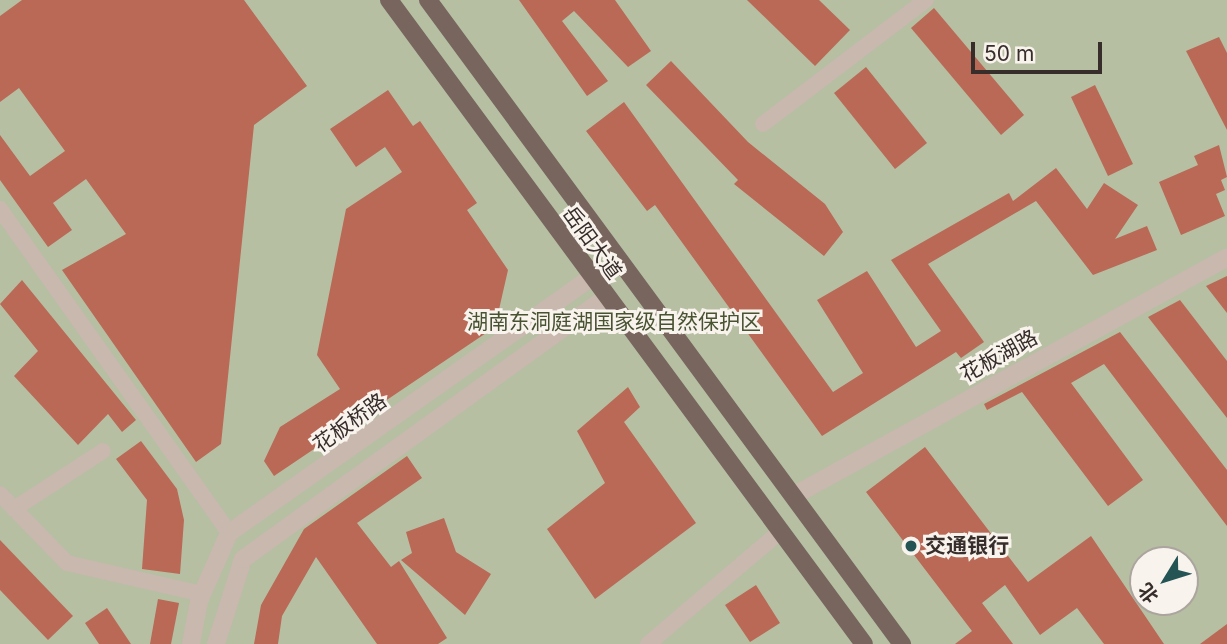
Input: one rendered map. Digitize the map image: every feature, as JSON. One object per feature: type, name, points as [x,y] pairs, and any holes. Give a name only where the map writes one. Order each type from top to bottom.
[{"type":"main road","name":"岳阳大道","points":[[389,0],[604,299],[864,644]]},
{"type":"main road","name":"岳阳大道","points":[[428,0],[902,644]]},
{"type":"street","points":[[762,124],[926,0]]},
{"type":"street","points":[[0,209],[229,533],[202,594],[191,644]]},
{"type":"street","name":"花板湖路","points":[[793,496],[1227,257]]},
{"type":"street","name":"花板桥路","points":[[229,533],[590,278]]},
{"type":"street","points":[[216,644],[243,559],[604,299]]},
{"type":"street","points":[[14,509],[103,451]]},
{"type":"street","points":[[0,494],[67,563],[202,594]]},
{"type":"street","points":[[648,644],[781,531]]},
{"type":"green space","name":"湖南东洞庭湖国家级自然保护区","points":[[0,0],[1227,0],[1227,644],[0,644]]},
{"type":"building","points":[[22,0],[244,0],[307,86],[254,125],[221,444],[196,462],[62,270],[126,234],[86,179],[53,203],[72,230],[48,247],[0,180],[0,135],[30,176],[65,151],[19,88],[0,102],[0,16]]},
{"type":"building","points":[[519,0],[615,0],[651,51],[628,67],[574,11],[562,21],[608,81],[587,96]]},
{"type":"building","points":[[747,0],[819,0],[850,30],[815,66]]},
{"type":"building","points":[[934,8],[1024,115],[1001,135],[911,28]]},
{"type":"building","points":[[1219,37],[1227,53],[1227,130],[1186,51]]},
{"type":"building","points":[[671,61],[748,142],[825,204],[843,232],[824,256],[734,184],[738,180],[646,85]]},
{"type":"building","points":[[866,67],[927,143],[895,169],[834,93]]},
{"type":"building","points":[[1095,85],[1133,164],[1108,176],[1071,97]]},
{"type":"building","points":[[388,90],[413,126],[420,121],[477,203],[467,210],[508,270],[495,327],[274,476],[264,461],[280,427],[340,389],[317,355],[346,209],[402,172],[385,147],[356,167],[330,129]]},
{"type":"building","points":[[624,102],[833,392],[863,373],[817,300],[867,271],[916,347],[941,331],[891,260],[1009,193],[1013,201],[1056,168],[1087,209],[1104,183],[1138,205],[1115,239],[1147,226],[1157,250],[1093,275],[1036,201],[928,264],[984,342],[961,358],[956,352],[822,436],[655,205],[647,211],[586,131]]},
{"type":"building","points":[[1219,145],[1227,177],[1221,180],[1225,190],[1216,194],[1225,216],[1181,235],[1159,182],[1198,165],[1194,156]]},
{"type":"building","points":[[1227,276],[1227,313],[1206,286]]},
{"type":"building","points":[[22,280],[136,420],[122,432],[108,414],[78,445],[14,376],[38,351],[0,304]]},
{"type":"building","points":[[1180,300],[1227,361],[1227,418],[1148,317]]},
{"type":"building","points":[[1120,332],[1227,470],[1227,526],[1104,364],[1071,383],[1143,480],[1108,506],[1022,392],[987,410],[984,404]]},
{"type":"building","points":[[628,387],[640,407],[624,422],[696,523],[595,599],[547,529],[605,483],[577,431]]},
{"type":"building","points":[[141,441],[177,489],[184,520],[180,574],[142,569],[147,500],[116,459]]},
{"type":"building","points":[[925,447],[1028,582],[1091,536],[1129,592],[1129,616],[1145,616],[1164,644],[1104,644],[1077,608],[1040,635],[1005,585],[982,603],[1013,644],[955,644],[972,631],[866,492]]},
{"type":"building","points":[[407,456],[422,478],[357,523],[391,567],[399,561],[447,638],[438,644],[377,644],[316,557],[282,616],[278,644],[254,644],[261,605],[304,529]]},
{"type":"building","points":[[444,518],[456,552],[491,574],[465,615],[401,560],[412,553],[406,532]]},
{"type":"building","points":[[0,540],[73,616],[48,640],[0,590]]},
{"type":"building","points":[[756,585],[780,623],[750,642],[725,605]]},
{"type":"building","points":[[158,599],[179,603],[171,644],[150,644]]},
{"type":"building","points":[[107,608],[131,644],[99,644],[85,623]]},
{"type":"building","points":[[1227,624],[1227,644],[1200,644]]},
{"type":"place","name":"交通银行","points":[[911,546]]}]
